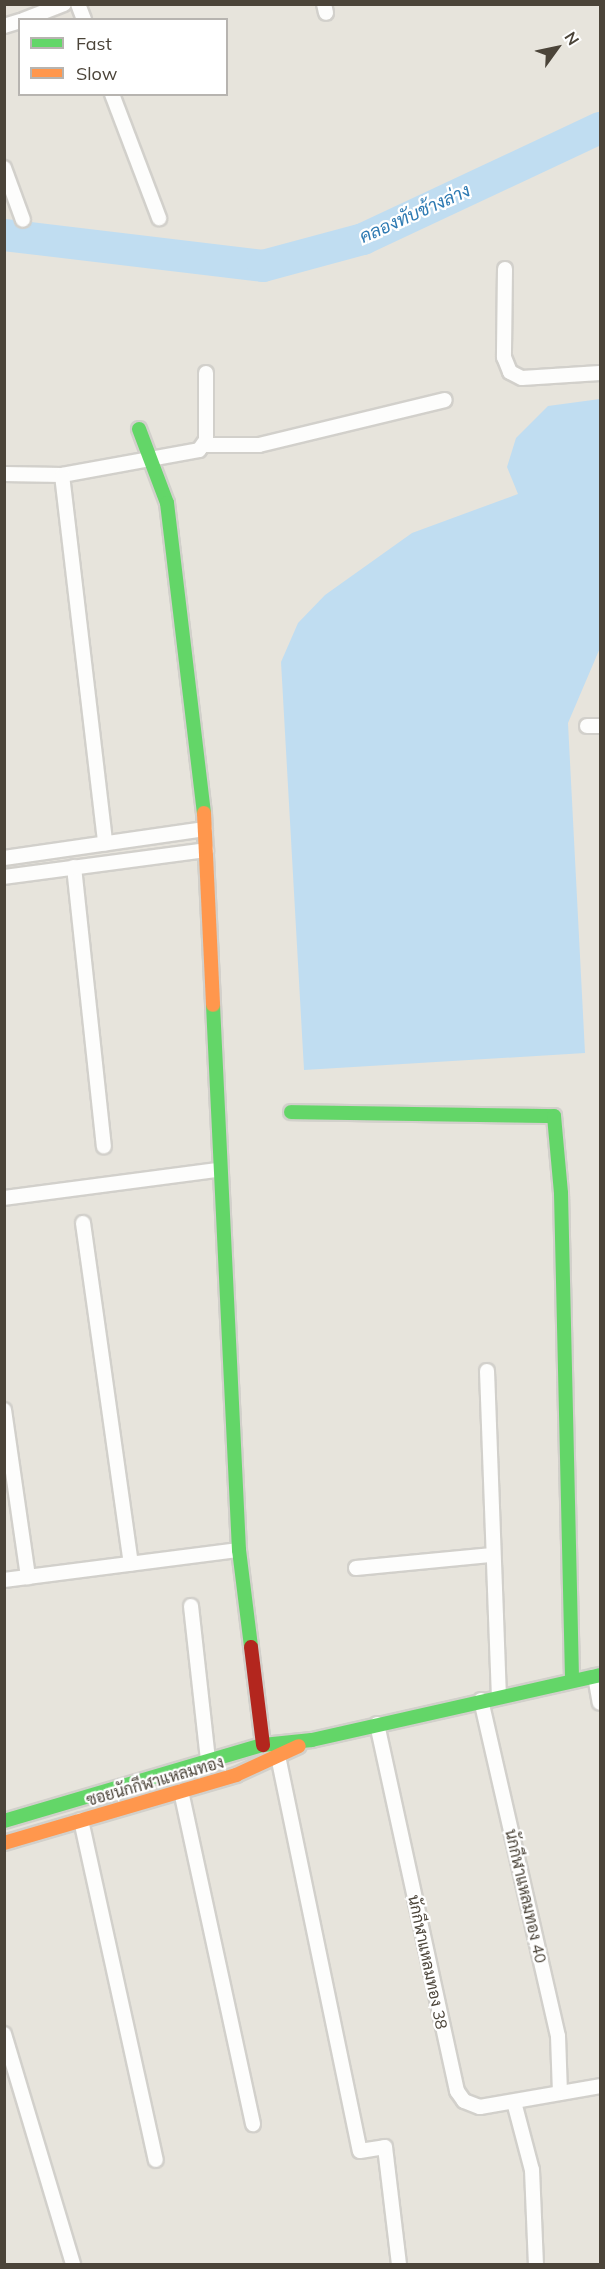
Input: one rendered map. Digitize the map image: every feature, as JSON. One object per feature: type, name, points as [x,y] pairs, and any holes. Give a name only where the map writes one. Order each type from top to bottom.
[{"type":"street","points":[[26,18],[64,4]]},
{"type":"street","points":[[113,96],[159,218]]},
{"type":"street","points":[[4,168],[23,220]]},
{"type":"street","points":[[505,269],[504,357],[510,372],[522,378],[600,373]]},
{"type":"street","points":[[204,446],[206,373]]},
{"type":"street","points":[[4,474],[62,475],[152,459],[204,446],[259,445],[445,400]]},
{"type":"street","points":[[139,429],[167,503],[205,829],[218,1170],[239,1550],[263,1745]]},
{"type":"street","points":[[62,475],[105,843]]},
{"type":"street","points":[[205,829],[5,858],[6,877],[206,850]]},
{"type":"street","points":[[74,867],[104,1146]]},
{"type":"street","points":[[291,1112],[554,1116],[572,1679]]},
{"type":"street","points":[[4,1198],[218,1170]]},
{"type":"street","points":[[83,1223],[131,1563]]},
{"type":"street","points":[[487,1371],[492,1555],[499,1695]]},
{"type":"street","points":[[4,1410],[28,1577]]},
{"type":"street","points":[[4,1580],[239,1550]]},
{"type":"street","points":[[356,1568],[492,1555]]},
{"type":"street","points":[[191,1606],[208,1761]]},
{"type":"street","points":[[598,1675],[600,1703]]},
{"type":"street","name":"ซอยนักกีฬาแหลมทอง","points":[[4,1821],[263,1745],[312,1740],[499,1695],[598,1675]]},
{"type":"street","name":"นักกีฬาแหลมทอง 40","points":[[481,1700],[558,2036],[560,2093]]},
{"type":"street","name":"นักกีฬาแหลมทอง 38","points":[[377,1724],[457,2091],[464,2101],[480,2106],[600,2086]]},
{"type":"street","name":"ซอยนักกีฬาแหลมทอง","points":[[4,1843],[181,1791],[278,1756],[312,1740]]},
{"type":"street","points":[[278,1756],[360,2151],[385,2147],[399,2265]]},
{"type":"street","points":[[181,1791],[253,2124]]},
{"type":"street","points":[[81,1820],[156,2160]]},
{"type":"street","points":[[4,2034],[73,2265]]},
{"type":"street","points":[[514,2102],[532,2170],[536,2265]]},
{"type":"shaded area","points":[[5,5],[600,5],[600,2264],[5,2264]]},
{"type":"water","points":[[600,399],[600,648],[568,723],[585,1053],[304,1070],[281,662],[298,623],[325,595],[412,533],[518,494],[507,467],[516,438],[548,406]]},
{"type":"waterway","name":"คลองทับช้างล่าง","points":[[4,235],[263,266],[363,239],[600,128]]},
{"type":"traffic: fast","points":[[139,429],[167,503],[204,813]]},
{"type":"traffic: fast","points":[[213,1005],[239,1550],[251,1647]]},
{"type":"traffic: fast","points":[[291,1112],[554,1116],[561,1193],[572,1679]]},
{"type":"traffic: fast","points":[[4,1821],[263,1745],[312,1740],[600,1675]]},
{"type":"traffic: slow","points":[[204,813],[213,1005]]},
{"type":"traffic: slow","points":[[4,1843],[236,1775],[299,1746]]},
{"type":"traffic: jam","points":[[251,1647],[263,1745]]}]
